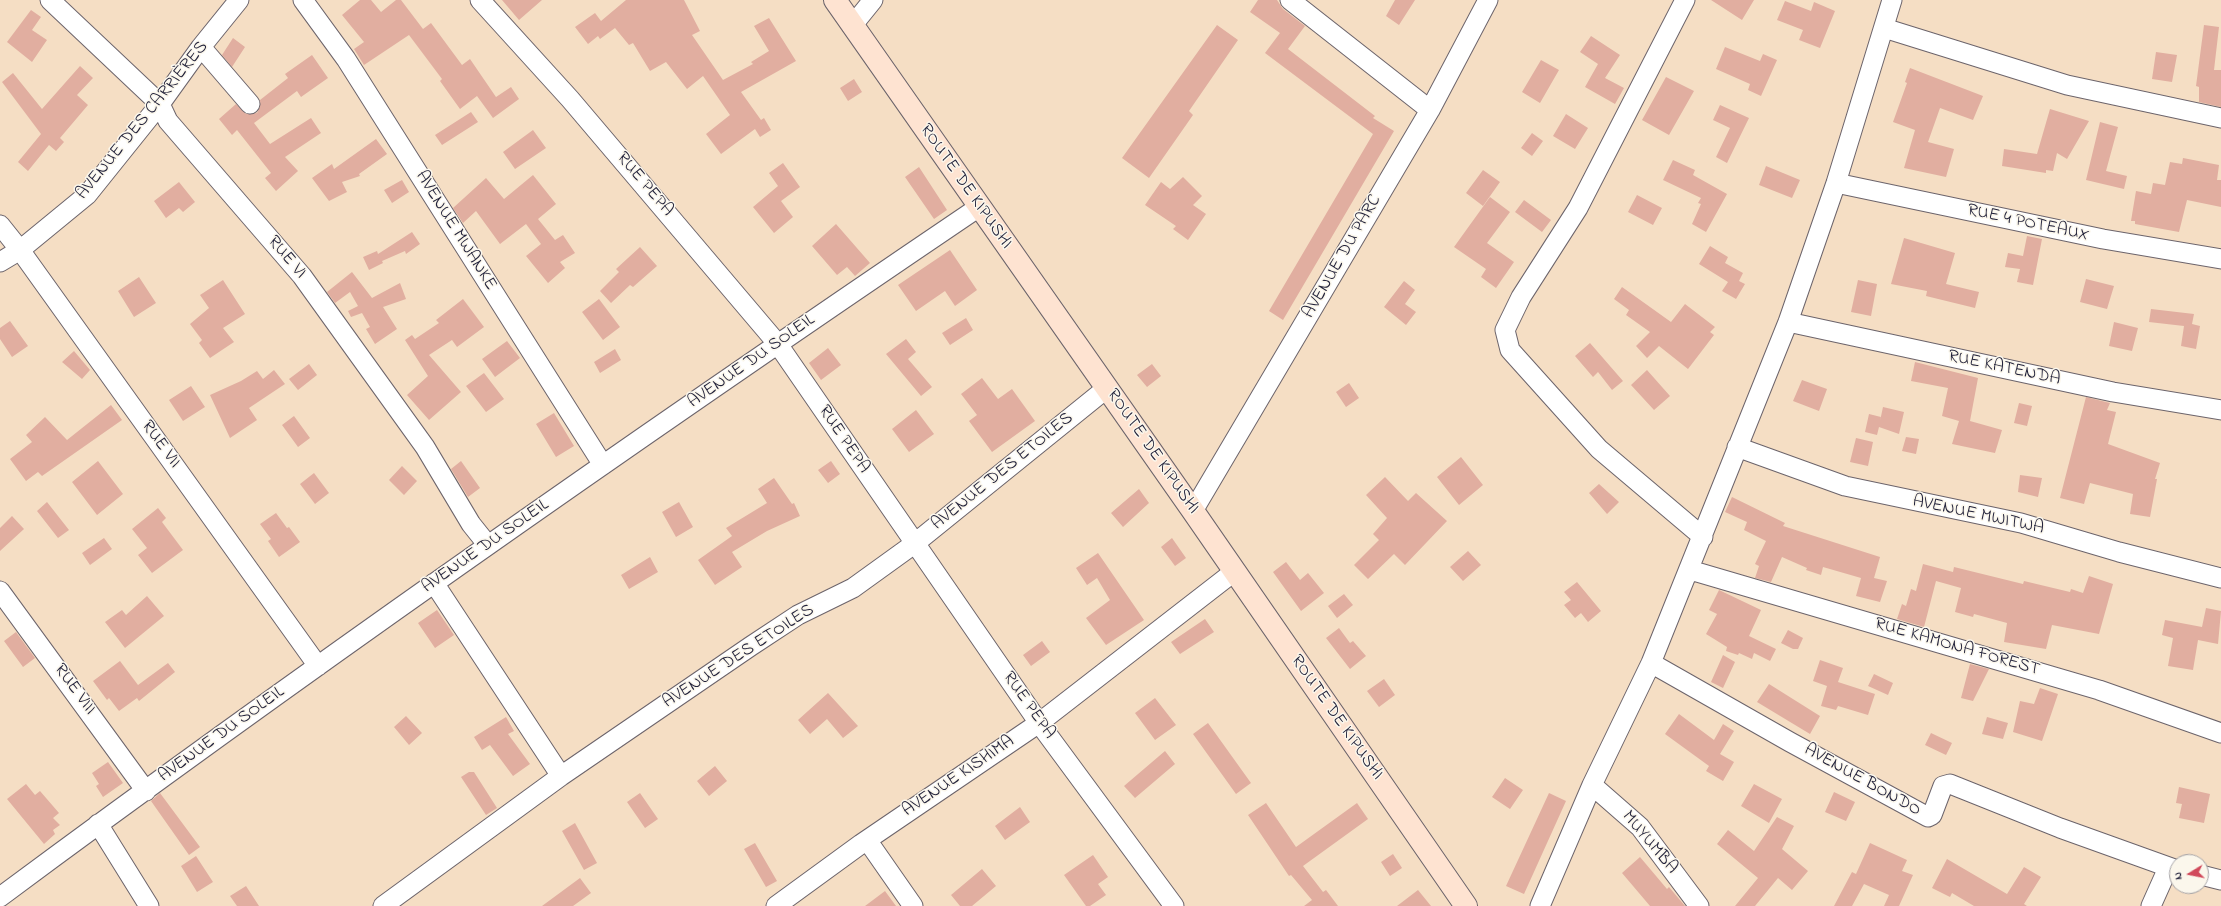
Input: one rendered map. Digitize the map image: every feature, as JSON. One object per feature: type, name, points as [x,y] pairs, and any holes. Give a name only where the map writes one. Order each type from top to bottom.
[{"type":"main road","name":"ROUTE DE KIPUSHI","points":[[835,0],[1235,571],[1466,906]]},
{"type":"street","name":"RUE VI","points":[[50,0],[160,104],[168,121],[302,276],[425,447],[471,524],[487,544]]},
{"type":"street","name":"AVENUE DES CARRIÈRES","points":[[0,262],[20,250],[87,195],[160,104],[201,47],[239,0]]},
{"type":"street","name":"AVENUE MWANKE","points":[[303,0],[346,59],[603,465]]},
{"type":"street","name":"RUE PEPA","points":[[480,0],[570,99],[777,343],[914,544],[1039,723],[1174,906]]},
{"type":"street","points":[[852,26],[873,0]]},
{"type":"street","points":[[1290,0],[1430,110]]},
{"type":"street","name":"AVENUE DU PARC","points":[[1193,511],[1430,110],[1488,0]]},
{"type":"street","points":[[1685,0],[1578,208],[1521,297],[1505,330],[1510,350],[1599,449],[1703,536]]},
{"type":"street","points":[[1540,906],[1592,785],[1651,663],[1690,570],[1737,446],[1788,322],[1836,183],[1892,0]]},
{"type":"street","points":[[1884,28],[2067,85],[2221,118]]},
{"type":"street","points":[[201,47],[250,104]]},
{"type":"street","name":"RUE 4 POTEAUX","points":[[1836,183],[2103,239],[2221,260]]},
{"type":"street","name":"AVENUE DU SOLEIL","points":[[0,897],[98,824],[146,791],[487,544],[777,343],[979,207]]},
{"type":"street","name":"RUE VII","points":[[0,225],[20,250],[318,666]]},
{"type":"street","name":"RUE KATENDA","points":[[1788,322],[2113,392],[2221,410]]},
{"type":"street","name":"AVENUE DES ETOILES","points":[[383,906],[562,776],[757,642],[798,615],[852,588],[914,544],[1107,388]]},
{"type":"street","name":"AVENUE MWITWA","points":[[1737,446],[1845,486],[2022,523],[2119,552],[2221,578]]},
{"type":"street","name":"RUE KAMONA FOREST","points":[[1690,570],[2100,690],[2221,733]]},
{"type":"street","name":"AVENUE KISHIMA","points":[[776,906],[867,840],[1039,723],[1235,571]]},
{"type":"street","points":[[434,583],[562,776]]},
{"type":"street","name":"RUE VIII","points":[[0,591],[146,791]]},
{"type":"street","name":"AVENUE BONDO","points":[[1651,663],[1790,742],[1928,817],[1932,815],[1943,786],[1950,784],[2060,828],[2169,868]]},
{"type":"street","name":"MUYUMBA","points":[[1592,785],[1640,827],[1699,906]]},
{"type":"street","points":[[98,824],[149,906]]},
{"type":"street","points":[[867,840],[913,906]]},
{"type":"street","points":[[2151,906],[2169,874]]},
{"type":"street","points":[[2209,877],[2221,880]]},
{"type":"building","points":[[360,0],[371,0],[381,12],[396,0],[401,0],[423,29],[431,23],[462,65],[470,59],[496,97],[511,87],[519,99],[493,118],[477,96],[460,109],[440,81],[442,79],[409,35],[364,65],[354,49],[364,42],[342,15]]},
{"type":"building","points":[[502,0],[542,0],[519,20]]},
{"type":"building","points":[[626,0],[684,0],[700,31],[692,35],[723,80],[753,64],[751,62],[769,51],[754,26],[769,18],[796,61],[741,92],[761,120],[764,118],[771,130],[760,137],[755,129],[721,154],[706,134],[730,115],[703,76],[687,89],[666,62],[650,71],[633,43],[629,45],[615,28],[600,39],[598,36],[588,44],[575,27],[595,13],[601,21]]},
{"type":"building","points":[[1258,0],[1277,0],[1283,9],[1305,26],[1288,49],[1375,116],[1373,118],[1394,131],[1283,320],[1269,311],[1373,134],[1265,53],[1280,33],[1250,12]]},
{"type":"building","points":[[1395,0],[1415,0],[1399,25],[1386,16]]},
{"type":"building","points":[[1711,0],[1754,0],[1742,20]]},
{"type":"building","points":[[1785,1],[1811,11],[1814,2],[1835,11],[1820,48],[1799,40],[1803,30],[1777,20]]},
{"type":"building","points":[[31,10],[41,17],[32,30],[47,40],[32,62],[7,42]]},
{"type":"building","points":[[1217,25],[1238,40],[1189,111],[1193,115],[1149,178],[1122,158]]},
{"type":"building","points":[[2204,25],[2219,27],[2214,70],[2221,70],[2221,107],[2199,102],[2199,87],[2196,86]]},
{"type":"building","points":[[1591,36],[1620,55],[1605,78],[1624,88],[1615,104],[1585,87],[1598,64],[1580,52]]},
{"type":"building","points":[[233,38],[245,47],[232,67],[222,55]]},
{"type":"building","points":[[1725,47],[1760,61],[1763,54],[1777,60],[1761,96],[1748,90],[1750,84],[1716,69]]},
{"type":"building","points":[[2156,52],[2177,55],[2172,82],[2152,79]]},
{"type":"building","points":[[312,55],[328,78],[301,97],[297,91],[254,123],[270,144],[311,118],[321,133],[285,157],[298,171],[276,191],[265,178],[271,173],[237,130],[232,135],[219,119],[236,104],[246,114],[257,113],[260,107],[260,100],[288,78],[285,74]]},
{"type":"building","points":[[1541,60],[1559,70],[1540,103],[1522,92]]},
{"type":"building","points":[[80,66],[93,78],[77,95],[88,105],[60,138],[64,142],[56,151],[49,145],[28,171],[18,162],[41,134],[2,82],[13,73],[42,109]]},
{"type":"building","points":[[1910,68],[1983,96],[1973,120],[1940,108],[1928,142],[1954,149],[1946,177],[1904,168],[1915,130],[1893,122],[1907,83],[1905,82]]},
{"type":"building","points":[[1666,77],[1694,91],[1669,135],[1642,120]]},
{"type":"building","points":[[854,79],[862,92],[848,101],[840,88]]},
{"type":"building","points":[[1720,105],[1749,118],[1727,163],[1716,157],[1730,128],[1713,120]]},
{"type":"building","points":[[2050,109],[2089,121],[2067,159],[2057,153],[2053,171],[2046,170],[2046,173],[2002,166],[2004,149],[2037,154]]},
{"type":"building","points":[[471,112],[478,122],[442,145],[435,135]]},
{"type":"building","points":[[1566,114],[1588,128],[1575,149],[1553,136]]},
{"type":"building","points":[[2100,122],[2118,127],[2106,171],[2127,176],[2124,189],[2086,180]]},
{"type":"building","points":[[533,130],[546,148],[515,169],[503,152]]},
{"type":"building","points":[[1532,133],[1543,141],[1532,156],[1521,148]]},
{"type":"building","points":[[376,139],[387,154],[359,174],[360,176],[342,182],[347,192],[329,201],[312,178],[332,164],[334,169]]},
{"type":"building","points":[[2183,158],[2219,165],[2217,180],[2221,180],[2221,207],[2187,200],[2179,232],[2135,224],[2135,221],[2131,221],[2136,191],[2151,194],[2153,183],[2165,185],[2170,162],[2182,164]]},
{"type":"building","points":[[1673,160],[1695,170],[1693,175],[1727,194],[1706,232],[1692,224],[1701,204],[1698,203],[1701,198],[1663,180]]},
{"type":"building","points":[[783,163],[800,187],[781,201],[793,217],[774,233],[753,207],[778,186],[769,173]]},
{"type":"building","points":[[1766,166],[1800,180],[1792,198],[1759,185]]},
{"type":"building","points":[[919,167],[947,210],[934,219],[905,177]]},
{"type":"building","points":[[1483,170],[1500,182],[1483,206],[1466,193]]},
{"type":"building","points":[[533,175],[556,204],[538,219],[555,240],[563,235],[575,253],[560,262],[565,268],[548,283],[526,256],[541,244],[526,224],[500,244],[476,211],[463,223],[453,208],[486,178],[504,199]]},
{"type":"building","points":[[1183,177],[1202,196],[1193,205],[1206,214],[1188,240],[1173,229],[1176,226],[1145,205],[1161,182],[1170,189]]},
{"type":"building","points":[[402,180],[409,192],[392,203],[384,190]]},
{"type":"building","points":[[179,182],[195,202],[183,212],[179,208],[166,218],[154,201]]},
{"type":"building","points":[[1637,195],[1662,208],[1653,225],[1628,212]]},
{"type":"building","points":[[1490,197],[1510,212],[1487,243],[1514,262],[1496,288],[1481,277],[1486,269],[1454,247]]},
{"type":"building","points":[[1524,200],[1551,220],[1542,232],[1515,212]]},
{"type":"building","points":[[836,224],[870,263],[855,276],[847,267],[837,275],[812,246]]},
{"type":"building","points":[[412,232],[420,244],[406,254],[405,251],[382,261],[383,263],[369,270],[363,257],[377,251],[378,254]]},
{"type":"building","points":[[2027,236],[2042,239],[2033,285],[2017,282],[2020,269],[2005,267],[2008,253],[2023,256]]},
{"type":"building","points":[[1904,238],[1955,253],[1946,284],[1979,292],[1975,308],[1926,296],[1927,291],[1891,284]]},
{"type":"building","points":[[1710,246],[1728,257],[1725,263],[1743,273],[1739,281],[1745,284],[1736,299],[1722,291],[1728,282],[1699,264]]},
{"type":"building","points":[[640,247],[657,266],[633,287],[630,285],[611,303],[600,291],[619,272],[616,269]]},
{"type":"building","points":[[950,250],[977,290],[955,306],[945,291],[916,311],[898,285]]},
{"type":"building","points":[[352,272],[372,298],[400,283],[406,299],[383,307],[397,329],[375,344],[366,329],[370,327],[362,313],[351,317],[348,311],[358,306],[350,292],[335,303],[327,292]]},
{"type":"building","points":[[139,277],[156,303],[134,317],[118,291]]},
{"type":"building","points":[[2086,279],[2114,286],[2107,309],[2080,302]]},
{"type":"building","points":[[223,280],[245,314],[223,328],[234,342],[210,358],[199,343],[202,340],[190,324],[209,308],[200,295]]},
{"type":"building","points":[[1858,280],[1877,284],[1871,316],[1851,312]]},
{"type":"building","points":[[1404,281],[1415,290],[1405,304],[1416,312],[1406,325],[1384,307]]},
{"type":"building","points":[[1622,287],[1671,322],[1685,304],[1715,327],[1710,332],[1714,335],[1688,369],[1659,346],[1647,358],[1636,346],[1650,332],[1626,315],[1629,310],[1614,299]]},
{"type":"building","points":[[463,299],[484,327],[457,347],[452,340],[429,355],[461,392],[429,420],[407,395],[428,376],[405,340],[412,335],[415,339],[439,323],[436,320]]},
{"type":"building","points":[[599,299],[620,327],[603,340],[582,312]]},
{"type":"building","points":[[2151,309],[2194,314],[2192,324],[2200,326],[2196,349],[2181,346],[2184,326],[2149,322]]},
{"type":"building","points":[[966,318],[973,330],[950,345],[942,333]]},
{"type":"building","points":[[10,321],[28,346],[12,357],[0,339],[0,328]]},
{"type":"building","points":[[2114,322],[2138,328],[2132,351],[2109,346]]},
{"type":"building","points":[[906,339],[916,352],[908,359],[932,387],[921,396],[886,354]]},
{"type":"building","points":[[507,341],[520,358],[495,377],[482,359]]},
{"type":"building","points":[[1590,343],[1623,381],[1612,390],[1598,372],[1593,377],[1575,356]]},
{"type":"building","points":[[828,348],[841,365],[821,380],[809,363]]},
{"type":"building","points":[[615,349],[621,360],[600,373],[594,362]]},
{"type":"building","points":[[74,351],[90,370],[82,379],[62,362]]},
{"type":"building","points":[[1915,362],[1978,378],[1970,421],[2002,430],[1995,453],[1952,444],[1959,421],[1942,416],[1948,388],[1911,381]]},
{"type":"building","points":[[309,364],[317,375],[298,390],[289,379]]},
{"type":"building","points":[[1152,364],[1161,376],[1147,387],[1137,375]]},
{"type":"building","points":[[274,370],[285,384],[249,408],[257,420],[230,438],[210,395],[241,381],[257,371],[263,379]]},
{"type":"building","points":[[1647,370],[1670,396],[1654,410],[1631,385]]},
{"type":"building","points":[[484,373],[504,399],[486,412],[466,386]]},
{"type":"building","points":[[982,378],[998,399],[1012,389],[1035,421],[992,452],[969,421],[977,415],[961,394]]},
{"type":"building","points":[[1802,380],[1827,389],[1819,411],[1793,401]]},
{"type":"building","points":[[1349,383],[1359,398],[1346,407],[1336,392]]},
{"type":"building","points":[[191,386],[205,407],[183,421],[169,400]]},
{"type":"building","points":[[2086,397],[2110,403],[2107,410],[2116,412],[2108,444],[2160,463],[2155,479],[2157,479],[2150,517],[2130,514],[2133,494],[2090,483],[2084,504],[2060,498]]},
{"type":"building","points":[[2019,403],[2032,406],[2027,426],[2014,423]]},
{"type":"building","points":[[111,405],[122,420],[42,476],[38,472],[26,481],[10,459],[32,442],[26,435],[45,417],[67,440]]},
{"type":"building","points":[[1883,407],[1904,412],[1899,434],[1879,427],[1877,435],[1865,432],[1869,414],[1881,417]]},
{"type":"building","points":[[916,410],[934,434],[909,452],[892,429]]},
{"type":"building","points":[[554,413],[574,446],[556,457],[536,424]]},
{"type":"building","points":[[294,416],[310,438],[298,447],[282,425]]},
{"type":"building","points":[[1906,437],[1919,439],[1916,454],[1902,451]]},
{"type":"building","points":[[1856,438],[1873,442],[1868,466],[1850,462]]},
{"type":"building","points":[[1461,457],[1483,485],[1459,505],[1437,477]]},
{"type":"building","points":[[98,461],[123,494],[97,515],[72,482]]},
{"type":"building","points":[[461,461],[480,488],[468,497],[451,469]]},
{"type":"building","points":[[831,461],[840,474],[828,483],[818,470]]},
{"type":"building","points":[[402,466],[417,481],[404,495],[389,480]]},
{"type":"building","points":[[314,473],[329,493],[315,504],[300,484]]},
{"type":"building","points":[[2020,475],[2042,478],[2038,497],[2018,492]]},
{"type":"building","points":[[1385,477],[1408,501],[1416,493],[1447,521],[1405,565],[1394,554],[1368,579],[1354,565],[1379,540],[1373,534],[1387,518],[1366,495]]},
{"type":"building","points":[[774,478],[792,504],[794,503],[800,516],[767,531],[732,552],[742,567],[715,585],[698,560],[732,536],[726,528],[767,503],[758,489]]},
{"type":"building","points":[[1599,484],[1619,502],[1607,514],[1589,493]]},
{"type":"building","points":[[1139,489],[1149,503],[1123,527],[1111,513]]},
{"type":"building","points":[[1732,497],[1785,523],[1783,526],[1880,557],[1874,578],[1887,581],[1880,602],[1856,596],[1861,578],[1823,567],[1821,575],[1806,570],[1807,568],[1782,557],[1771,582],[1755,578],[1759,566],[1755,564],[1766,541],[1744,530],[1747,522],[1725,512]]},
{"type":"building","points":[[47,502],[69,530],[58,538],[37,511]]},
{"type":"building","points":[[679,502],[693,527],[676,537],[662,512]]},
{"type":"building","points":[[158,508],[166,518],[162,522],[183,550],[152,573],[138,555],[147,548],[132,529]]},
{"type":"building","points":[[276,513],[300,542],[279,557],[268,541],[271,539],[260,524]]},
{"type":"building","points":[[12,516],[24,529],[0,551],[0,528]]},
{"type":"building","points":[[104,538],[112,549],[90,565],[82,553]]},
{"type":"building","points":[[1172,538],[1186,558],[1175,566],[1161,547]]},
{"type":"building","points":[[1468,551],[1481,565],[1463,581],[1450,567]]},
{"type":"building","points":[[1098,553],[1144,620],[1106,645],[1086,618],[1110,600],[1097,578],[1087,585],[1076,568]]},
{"type":"building","points":[[650,557],[658,572],[629,589],[621,575]]},
{"type":"building","points":[[1286,562],[1300,580],[1308,573],[1324,593],[1301,611],[1273,572]]},
{"type":"building","points":[[1923,564],[1953,572],[1954,567],[2023,584],[2024,581],[2070,592],[2071,589],[2083,593],[2089,576],[2113,584],[2099,634],[2052,625],[2046,649],[2004,642],[2007,623],[1974,614],[1973,617],[1955,612],[1961,588],[1936,581],[1924,627],[1897,619],[1902,604],[1906,606],[1911,589],[1916,591]]},
{"type":"building","points":[[1577,582],[1601,611],[1588,622],[1581,613],[1575,618],[1564,605],[1571,600],[1564,592]]},
{"type":"building","points":[[1719,590],[1761,610],[1749,636],[1776,649],[1770,661],[1754,653],[1752,659],[1739,653],[1738,655],[1726,651],[1727,647],[1706,634],[1717,614],[1709,610]]},
{"type":"building","points":[[1344,594],[1353,605],[1337,618],[1328,606]]},
{"type":"building","points":[[147,596],[164,616],[125,648],[105,622],[122,610],[126,615]]},
{"type":"building","points":[[2206,608],[2221,611],[2218,644],[2198,640],[2193,670],[2168,666],[2173,638],[2162,635],[2165,620],[2202,627]]},
{"type":"building","points":[[437,610],[454,635],[435,648],[418,623]]},
{"type":"building","points":[[1205,619],[1214,632],[1180,654],[1171,642]]},
{"type":"building","points":[[1339,628],[1350,643],[1353,641],[1366,656],[1350,669],[1326,638]]},
{"type":"building","points":[[1788,630],[1803,638],[1798,649],[1793,649],[1781,643]]},
{"type":"building","points":[[16,632],[35,658],[23,667],[4,641]]},
{"type":"building","points":[[1042,641],[1050,652],[1031,666],[1023,655]]},
{"type":"building","points":[[1723,655],[1735,662],[1723,688],[1711,682]]},
{"type":"building","points":[[1820,660],[1843,668],[1838,682],[1875,694],[1868,715],[1838,706],[1836,710],[1821,706],[1827,686],[1813,681]]},
{"type":"building","points":[[120,661],[138,685],[168,663],[175,672],[139,701],[137,698],[119,711],[109,698],[107,700],[93,681]]},
{"type":"building","points":[[1970,664],[1989,669],[1973,701],[1961,698]]},
{"type":"building","points":[[1874,674],[1893,683],[1888,695],[1868,686]]},
{"type":"building","points":[[1384,679],[1395,695],[1379,707],[1367,691]]},
{"type":"building","points":[[1769,684],[1820,716],[1810,734],[1757,702]]},
{"type":"building","points":[[2040,688],[2058,694],[2042,741],[2013,732],[2020,701],[2034,704]]},
{"type":"building","points":[[828,693],[858,726],[843,738],[827,719],[810,734],[798,720]]},
{"type":"building","points":[[1155,698],[1176,725],[1155,740],[1135,713]]},
{"type":"building","points":[[1679,714],[1714,740],[1723,724],[1734,731],[1720,754],[1734,762],[1723,781],[1706,771],[1709,766],[1665,734]]},
{"type":"building","points":[[406,716],[422,733],[409,745],[394,727]]},
{"type":"building","points":[[506,717],[514,731],[508,734],[530,764],[513,776],[490,745],[482,750],[474,737]]},
{"type":"building","points":[[1987,717],[2008,723],[2003,739],[1982,734]]},
{"type":"building","points":[[1208,723],[1251,783],[1236,794],[1193,734]]},
{"type":"building","points":[[1931,733],[1952,743],[1946,755],[1925,745]]},
{"type":"building","points":[[1165,751],[1175,764],[1135,798],[1124,786]]},
{"type":"building","points":[[108,762],[123,783],[103,797],[96,786],[99,784],[92,773]]},
{"type":"building","points":[[715,766],[727,781],[709,796],[697,781]]},
{"type":"building","points":[[469,772],[474,772],[497,808],[486,815],[461,777]]},
{"type":"building","points":[[1505,778],[1523,790],[1510,809],[1492,797]]},
{"type":"building","points":[[26,784],[35,795],[40,791],[59,813],[53,818],[60,825],[53,830],[55,834],[44,844],[7,799]]},
{"type":"building","points":[[1754,784],[1782,799],[1769,823],[1741,806]]},
{"type":"building","points":[[2179,787],[2210,794],[2204,823],[2179,818],[2182,804],[2176,803]]},
{"type":"building","points":[[1834,792],[1855,802],[1846,821],[1825,812]]},
{"type":"building","points":[[160,793],[200,847],[189,855],[151,801]]},
{"type":"building","points":[[640,793],[658,819],[645,828],[627,802]]},
{"type":"building","points":[[1549,793],[1566,801],[1524,894],[1506,886]]},
{"type":"building","points":[[1266,803],[1296,847],[1357,803],[1368,819],[1303,866],[1323,892],[1326,890],[1338,906],[1304,906],[1312,900],[1291,875],[1289,876],[1248,815]]},
{"type":"building","points":[[1020,807],[1030,822],[1005,840],[995,826]]},
{"type":"building","points":[[1777,817],[1794,826],[1782,849],[1808,871],[1792,890],[1778,878],[1755,906],[1735,906],[1758,878],[1717,844],[1728,830],[1754,851]]},
{"type":"building","points":[[575,823],[597,863],[584,870],[562,831]]},
{"type":"building","points":[[755,843],[777,881],[766,887],[744,849]]},
{"type":"building","points":[[1870,843],[1907,860],[1902,871],[1913,875],[1899,906],[1884,906],[1889,895],[1864,884],[1852,906],[1834,906],[1852,872],[1856,874]]},
{"type":"building","points":[[1393,854],[1402,868],[1390,876],[1381,862]]},
{"type":"building","points":[[1093,855],[1108,877],[1098,884],[1106,895],[1090,906],[1086,906],[1064,875]]},
{"type":"building","points":[[196,856],[213,882],[197,892],[181,866]]},
{"type":"building","points":[[1640,857],[1667,889],[1669,887],[1685,906],[1650,906],[1622,873]]},
{"type":"building","points":[[1947,859],[2007,894],[2024,867],[2041,877],[2024,904],[2027,906],[1974,906],[1952,893],[1950,897],[1932,888]]},
{"type":"building","points":[[982,869],[996,886],[972,906],[960,906],[951,895]]},
{"type":"building","points":[[580,878],[591,893],[573,906],[542,906]]},
{"type":"building","points":[[246,886],[259,906],[237,906],[230,896]]},
{"type":"building","points":[[1418,890],[1431,906],[1397,906]]},
{"type":"building","points":[[885,891],[896,906],[865,906]]}]
